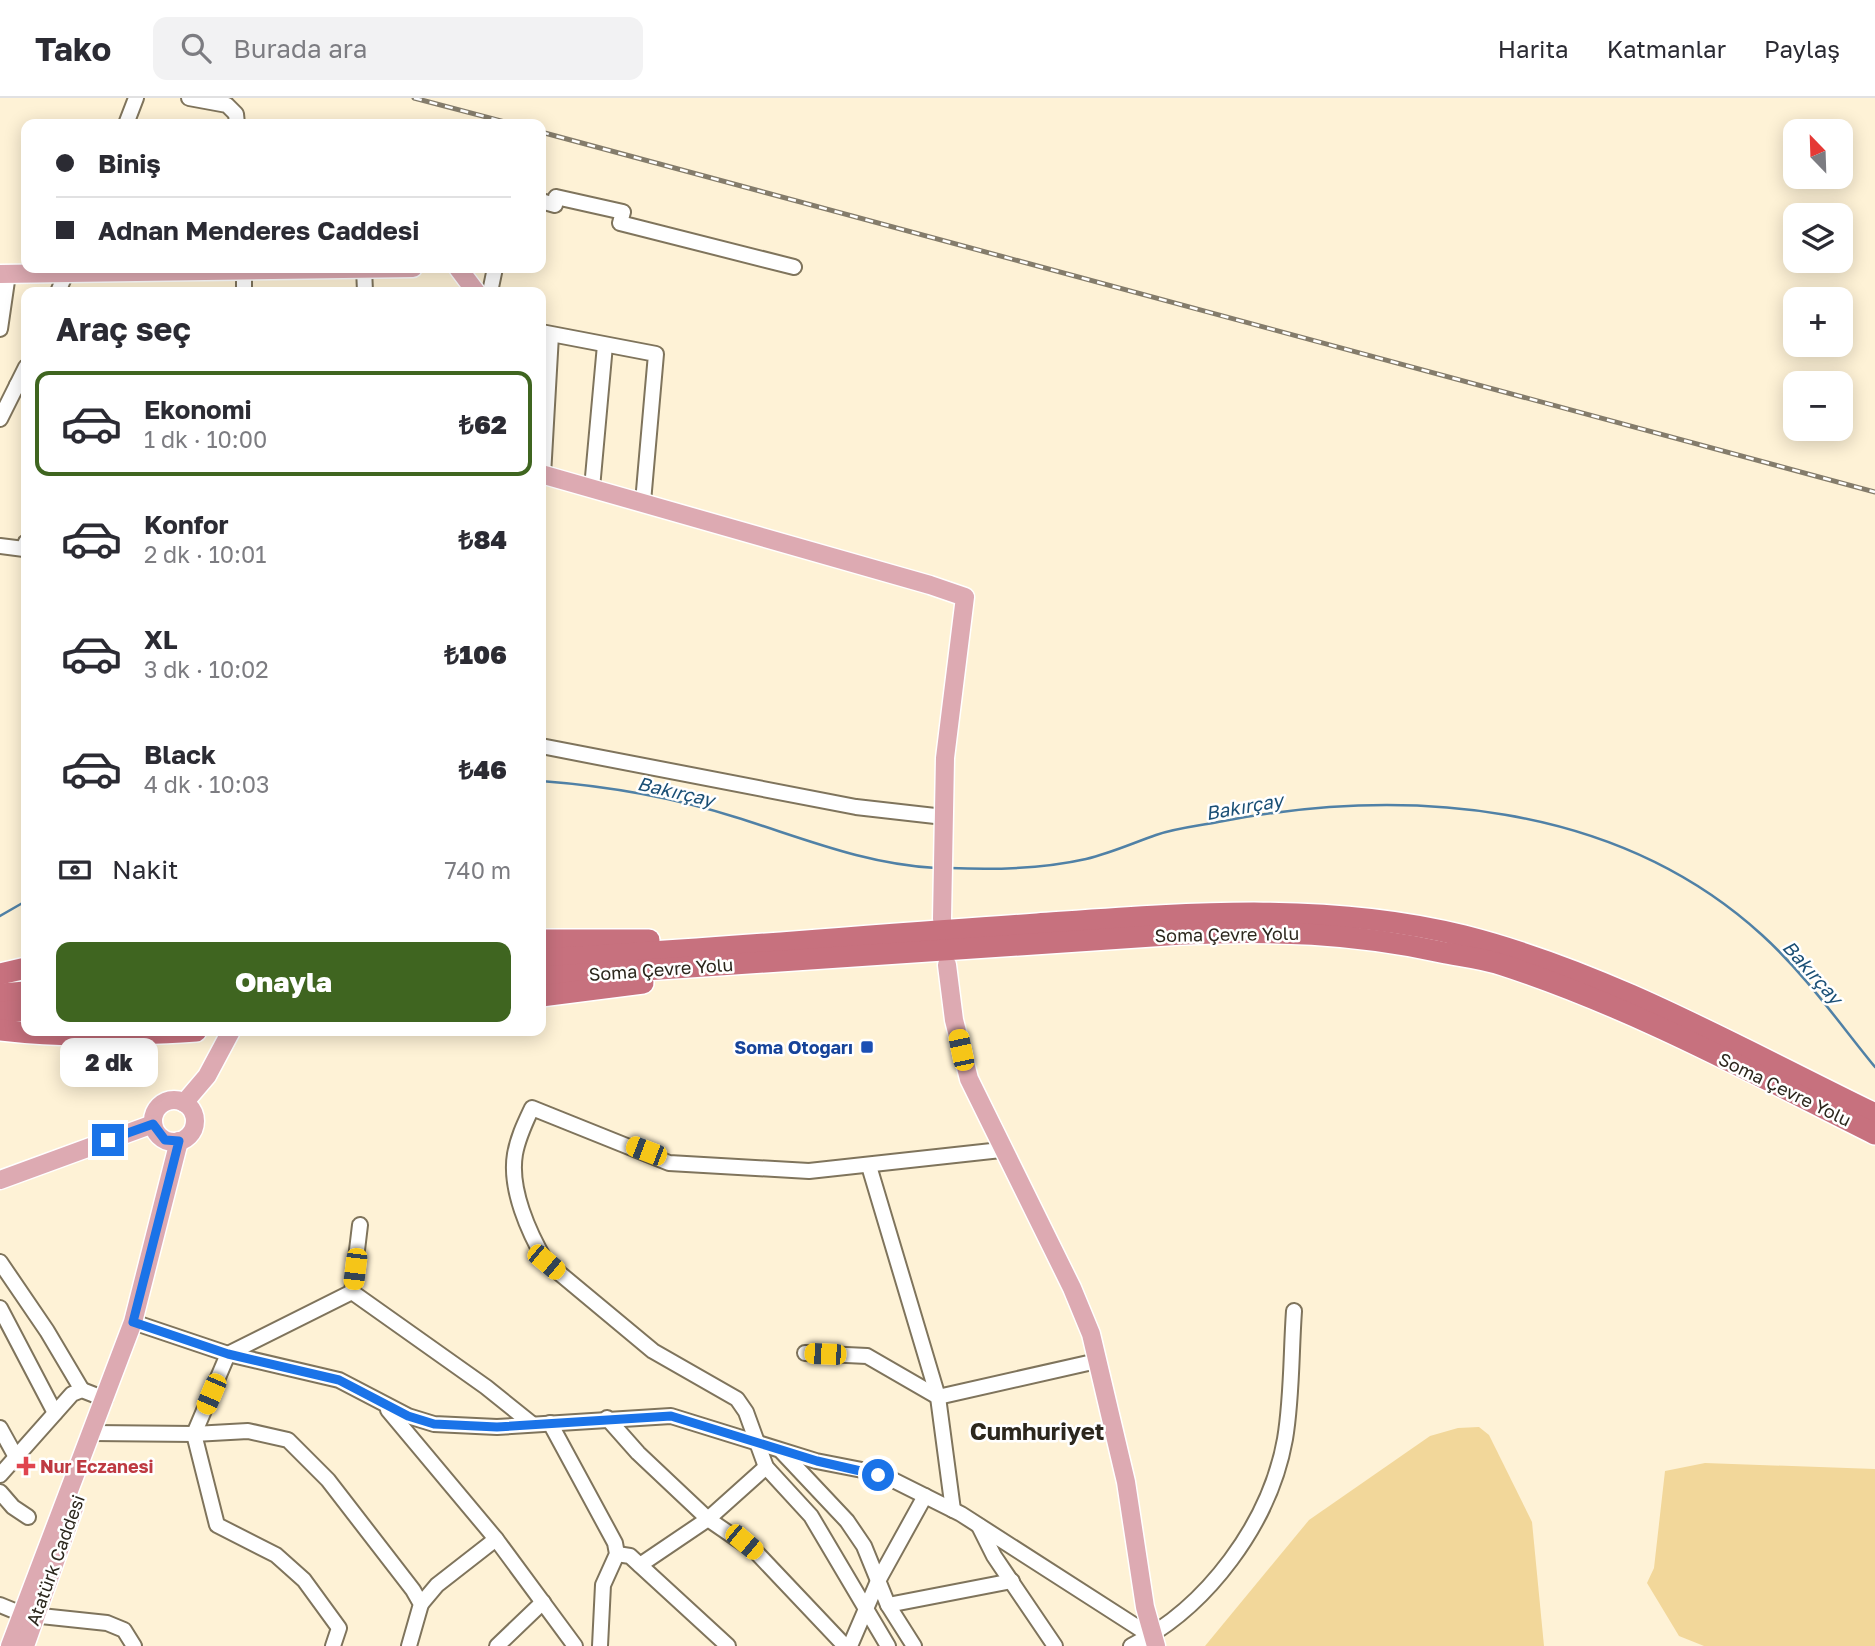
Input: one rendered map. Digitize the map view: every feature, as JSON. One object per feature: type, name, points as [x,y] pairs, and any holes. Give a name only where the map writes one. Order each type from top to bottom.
[{"type":"highway","name":"Soma Çevre Yolu","points":[[546,976],[800,950],[1264,912],[1321,913],[1409,924],[1508,948],[1584,974],[1875,1114]]},
{"type":"highway","name":"Soma Çevre Yolu","points":[[546,959],[1235,931],[1337,934],[1381,939],[1500,964],[1600,1000],[1875,1134]]},
{"type":"highway","points":[[546,940],[800,950]]},
{"type":"highway","points":[[546,995],[800,950]]},
{"type":"highway","points":[[0,974],[21,969]]},
{"type":"highway","points":[[0,994],[21,992]]},
{"type":"highway","points":[[0,1012],[21,1010]]},
{"type":"highway","points":[[0,1030],[21,1032]]},
{"type":"main road","points":[[546,475],[930,584],[965,597],[945,758],[942,912]]},
{"type":"main road","points":[[947,965],[954,1020],[966,1069],[1002,1150],[1072,1287],[1091,1334],[1126,1482],[1151,1643]]},
{"type":"main road","points":[[184,1103],[207,1076],[228,1036]]},
{"type":"main road","points":[[165,1102],[184,1103],[193,1112],[195,1124],[189,1135],[179,1141],[165,1140],[153,1124],[155,1111],[165,1102]]},
{"type":"main road","points":[[0,1180],[153,1124]]},
{"type":"main road","name":"Atatürk Caddesi","points":[[25,1646],[29,1613],[85,1479],[93,1433],[133,1322],[179,1141]]},
{"type":"main road","points":[[10,1646],[29,1613]]},
{"type":"street","points":[[128,119],[136,98]]},
{"type":"street","points":[[189,98],[227,105],[236,114],[236,119]]},
{"type":"street","points":[[546,202],[555,205],[556,197],[623,212],[620,223],[794,267]]},
{"type":"street","points":[[0,329],[4,274]]},
{"type":"street","points":[[546,334],[656,354],[643,502]]},
{"type":"street","points":[[592,488],[605,345]]},
{"type":"street","points":[[0,419],[21,388]]},
{"type":"street","points":[[0,547],[21,550]]},
{"type":"street","points":[[546,747],[944,825]]},
{"type":"street","points":[[888,1646],[811,1516],[766,1467],[746,1412],[737,1399],[653,1351],[546,1262],[535,1243],[517,1193],[514,1157],[532,1108],[669,1163],[809,1171],[1002,1150]]},
{"type":"street","points":[[869,1166],[938,1396],[953,1510]]},
{"type":"street","points":[[352,1292],[360,1225]]},
{"type":"street","points":[[0,1262],[41,1320],[82,1390],[106,1399]]},
{"type":"street","points":[[333,1646],[339,1628],[304,1580],[276,1555],[217,1525],[194,1434],[228,1354],[352,1292]]},
{"type":"street","points":[[352,1292],[486,1387],[532,1424]]},
{"type":"street","points":[[0,1308],[55,1413]]},
{"type":"street","points":[[1130,1646],[1151,1643],[1218,1575],[1254,1523],[1273,1484],[1285,1439],[1294,1311]]},
{"type":"street","points":[[133,1322],[228,1354],[339,1380],[408,1416],[434,1424],[497,1427],[671,1416],[817,1461],[862,1469],[925,1496],[978,1525],[1151,1643]]},
{"type":"street","points":[[805,1353],[867,1356],[938,1396],[1097,1362]]},
{"type":"street","points":[[0,1475],[72,1394],[82,1390]]},
{"type":"street","points":[[383,1404],[496,1539],[575,1646]]},
{"type":"street","points":[[607,1418],[638,1453],[708,1519],[756,1552],[848,1646],[878,1581],[925,1496]]},
{"type":"street","points":[[550,1423],[604,1518],[617,1554],[603,1585],[600,1646]]},
{"type":"street","points":[[0,1428],[16,1457]]},
{"type":"street","points":[[93,1433],[194,1434],[248,1431],[288,1440],[328,1480],[421,1604]]},
{"type":"street","points":[[779,1449],[847,1521],[864,1546],[888,1605],[914,1646]]},
{"type":"street","points":[[640,1565],[708,1519],[766,1467]]},
{"type":"street","points":[[0,1492],[13,1507],[28,1517]]},
{"type":"street","points":[[978,1525],[1055,1646]]},
{"type":"street","points":[[409,1646],[421,1604],[437,1585],[496,1539]]},
{"type":"street","points":[[617,1554],[630,1556],[729,1646]]},
{"type":"street","points":[[888,1605],[1012,1581]]},
{"type":"street","points":[[497,1646],[543,1602]]},
{"type":"street","points":[[0,1605],[29,1613],[107,1623],[124,1630],[135,1646]]},
{"type":"shaded area","points":[[1479,1427],[1489,1435],[1532,1522],[1544,1646],[1205,1646],[1309,1520],[1430,1436],[1458,1428]]},
{"type":"shaded area","points":[[1705,1463],[1875,1469],[1875,1646],[1704,1646],[1679,1636],[1647,1583],[1654,1568],[1665,1471]]},
{"type":"waterway","name":"Bakırçay","points":[[546,782],[615,789],[663,798],[711,810],[859,856],[909,866],[936,868]]},
{"type":"waterway","name":"Bakırçay","points":[[950,868],[1053,865],[1104,854],[1171,831],[1289,811],[1361,806],[1434,807],[1505,815],[1575,831],[1641,856],[1704,890],[1778,950],[1875,1067]]},
{"type":"waterway","name":"Bakırçay","points":[[0,916],[21,904]]},
{"type":"railway","points":[[414,98],[494,119]]},
{"type":"railway","points":[[546,133],[1875,492]]},
{"type":"place","name":"Soma Otogarı","points":[[867,1047]]},
{"type":"place","name":"Nur Eczanesi","points":[[26,1466]]},
{"type":"district","name":"Cumhuriyet","points":[[1037,1430]]},
{"type":"route","points":[[108,1140],[153,1124],[155,1131],[165,1140],[179,1141],[133,1322],[203,1347],[339,1380],[408,1416],[434,1424],[497,1427],[671,1416],[695,1421],[817,1461],[862,1469],[878,1475]]}]
